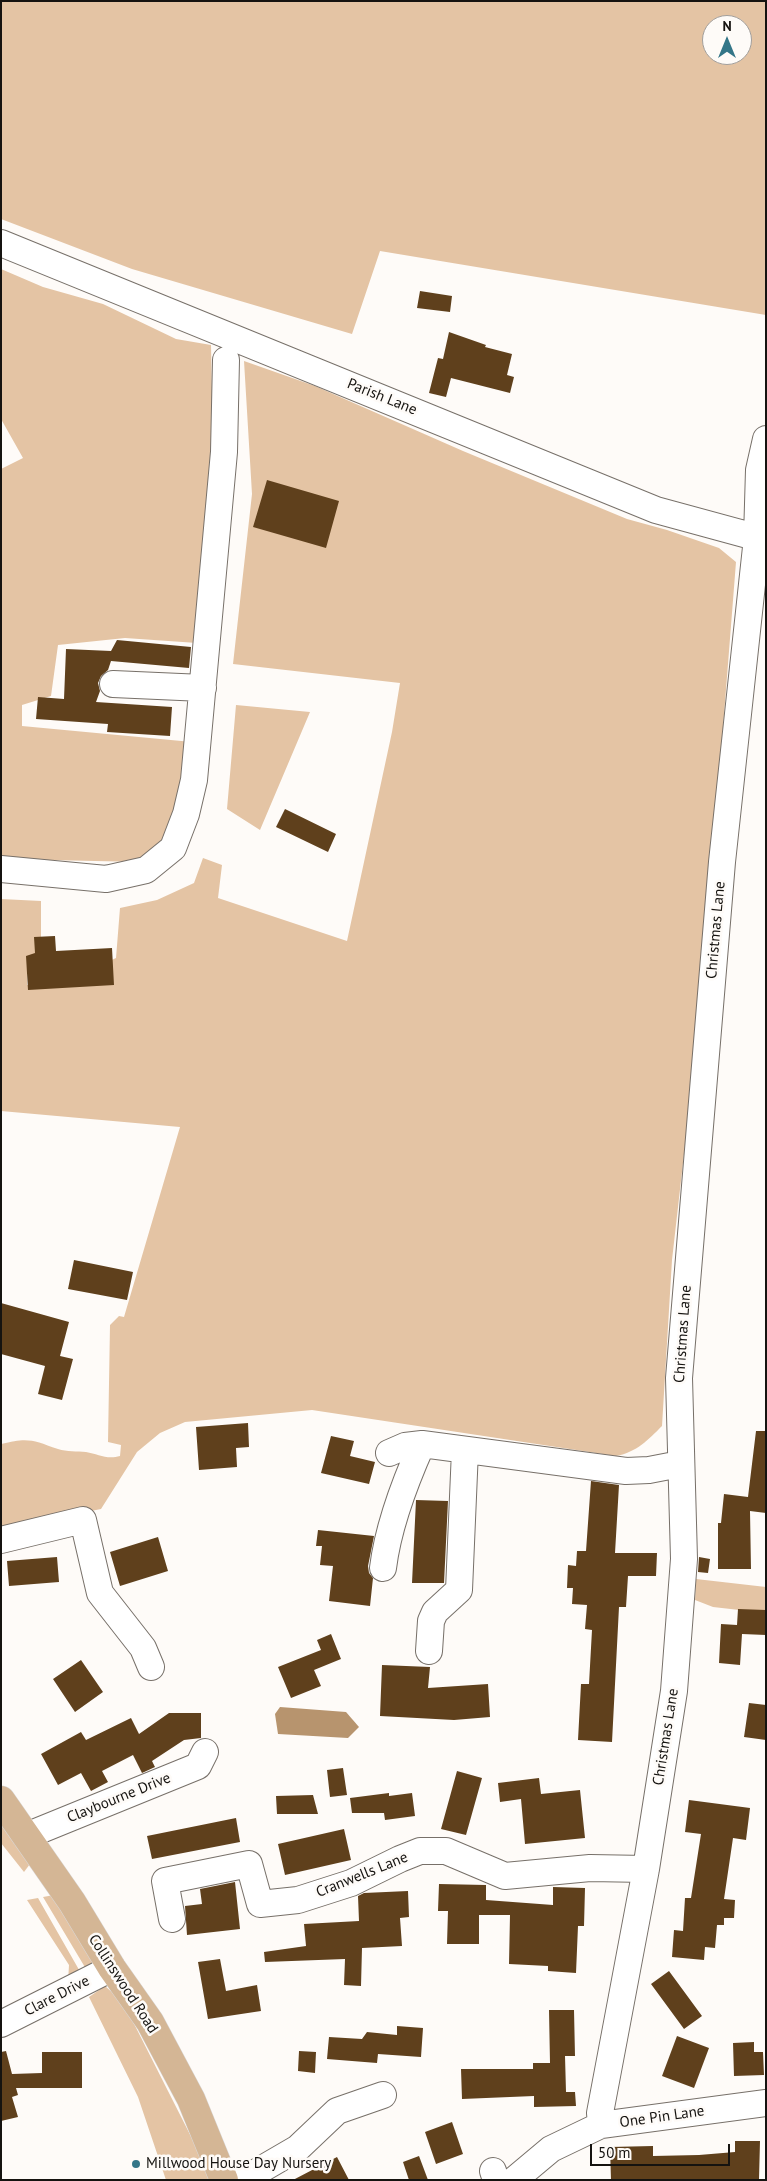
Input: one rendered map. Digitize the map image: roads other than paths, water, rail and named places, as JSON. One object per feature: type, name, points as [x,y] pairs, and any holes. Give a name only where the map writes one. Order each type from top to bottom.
[{"type":"main road","name":"Collinswood Road","points":[[1,1800],[72,1902],[112,1968],[150,2022],[192,2099],[224,2180]]},
{"type":"street","name":"Parish Lane","points":[[1,243],[656,510],[761,539]]},
{"type":"street","points":[[1,870],[106,879],[146,870],[173,848],[186,814],[194,780],[224,452],[226,360]]},
{"type":"street","name":"Christmas Lane","points":[[601,2125],[600,2113],[646,1869],[674,1690],[684,1559],[679,1378],[722,862],[761,539],[759,470],[766,440]]},
{"type":"street","points":[[113,684],[203,688]]},
{"type":"street","points":[[389,1453],[405,1446],[422,1444],[626,1471],[649,1470],[680,1464]]},
{"type":"street","points":[[383,1568],[386,1543],[391,1534],[406,1479],[422,1444]]},
{"type":"street","points":[[429,1652],[431,1621],[435,1612],[459,1590],[465,1450]]},
{"type":"street","points":[[1,1540],[83,1520],[100,1593],[143,1648],[151,1667]]},
{"type":"street","name":"Claybourne Drive","points":[[26,1836],[198,1766],[205,1752]]},
{"type":"street","name":"Cranwells Lane","points":[[172,1919],[165,1881],[249,1864],[260,1904],[298,1900],[350,1883],[400,1858],[420,1851],[446,1851],[505,1876],[590,1868],[646,1869]]},
{"type":"street","name":"Clare Drive","points":[[1,2024],[112,1968]]},
{"type":"street","points":[[244,2180],[298,2148],[337,2111],[382,2095]]},
{"type":"street","name":"One Pin Lane","points":[[501,2177],[601,2125],[766,2103]]},
{"type":"place","name":"Millwood House Day Nursery","points":[[136,2164]]}]
